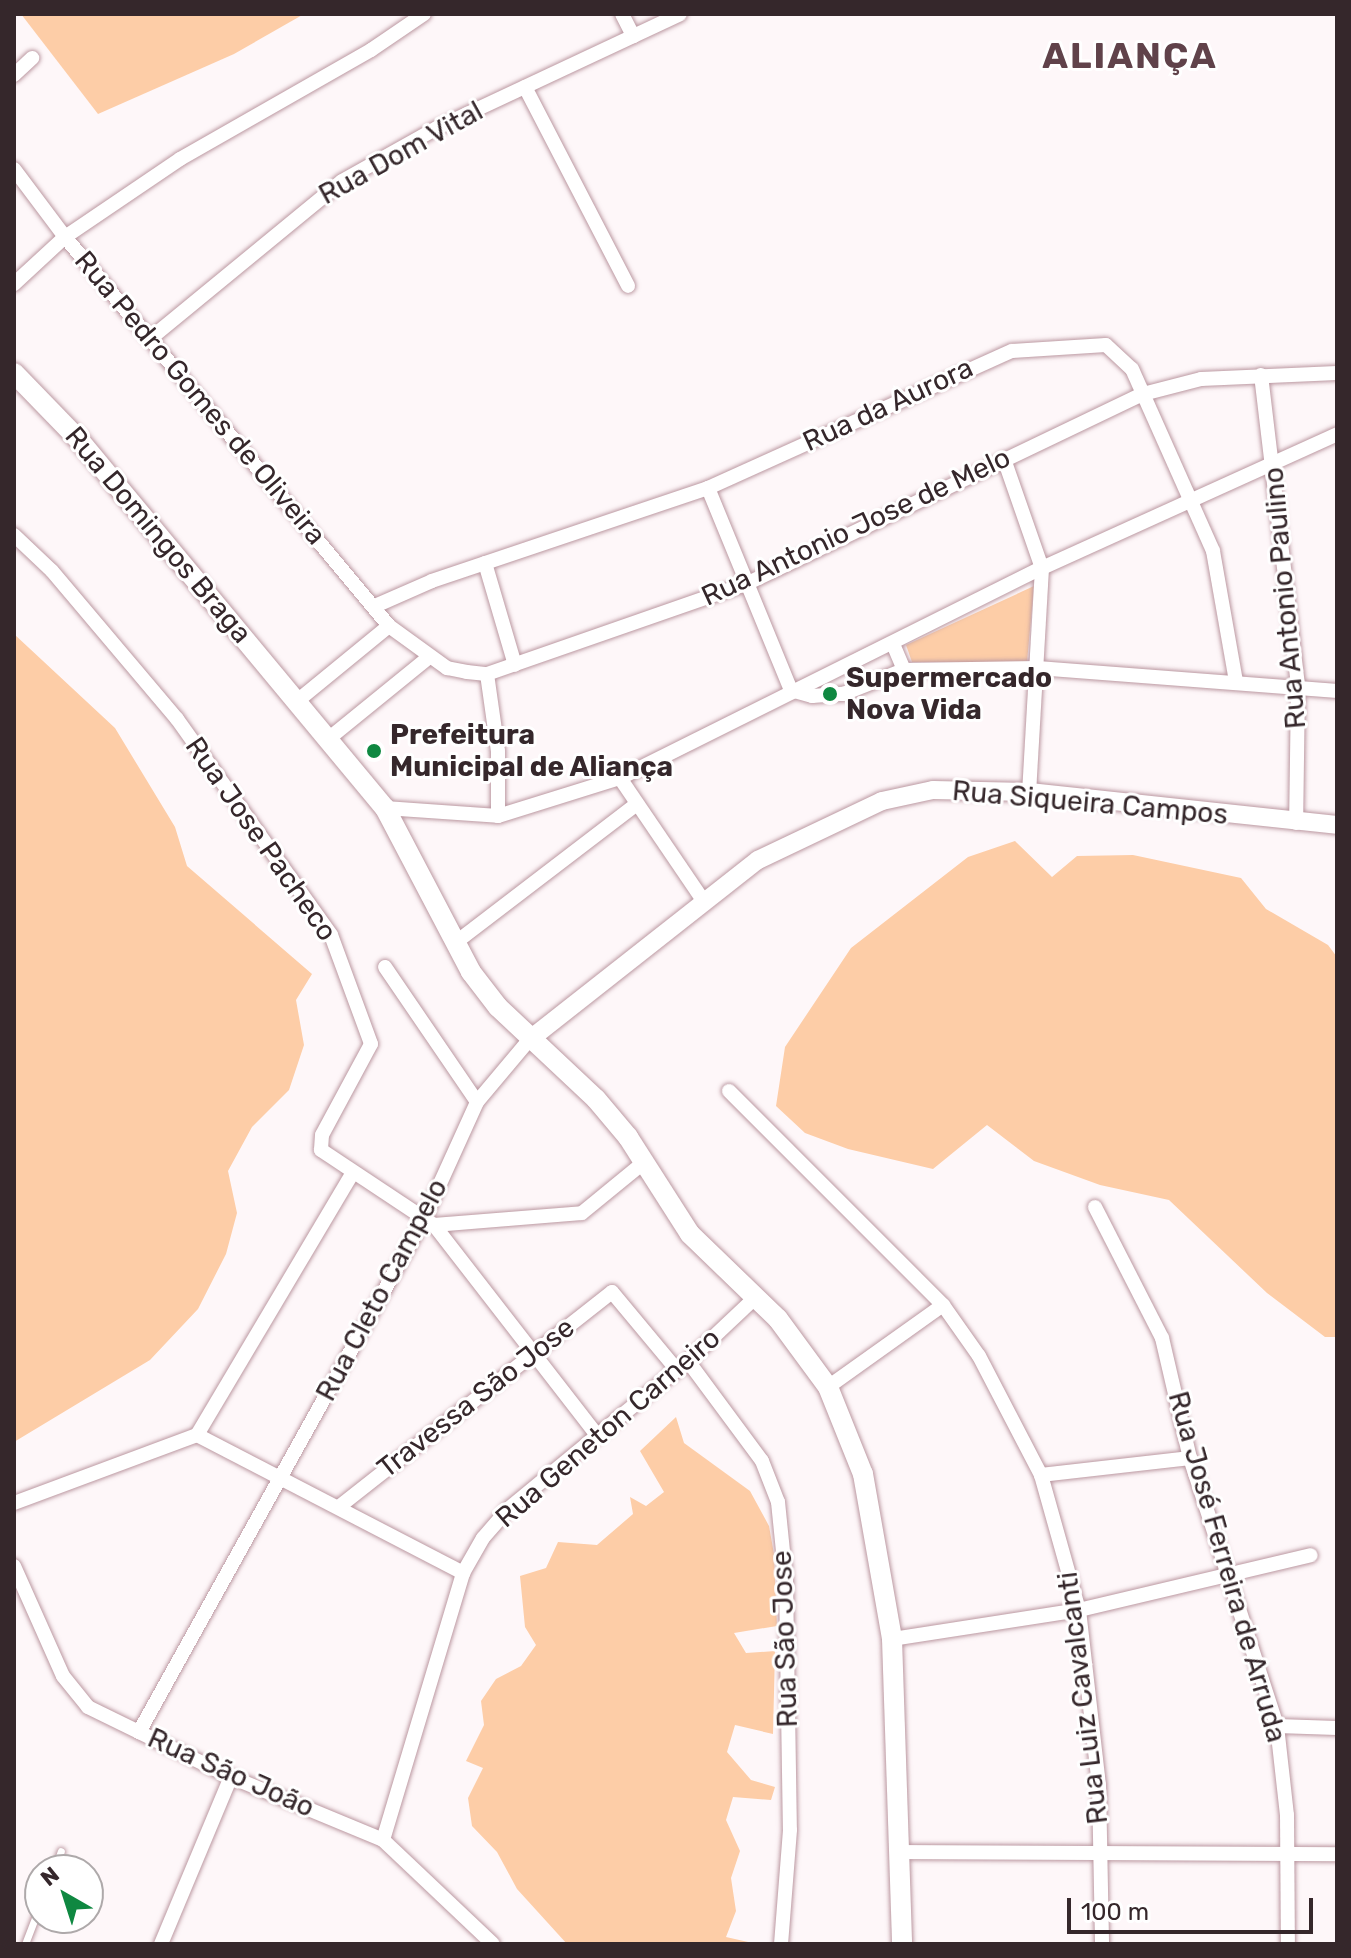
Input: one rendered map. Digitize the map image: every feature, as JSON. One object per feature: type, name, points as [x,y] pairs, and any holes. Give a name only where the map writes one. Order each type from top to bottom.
[{"type":"main road","name":"Rua Domingos Braga","points":[[14,373],[80,441],[385,808],[471,972],[529,1040],[596,1099],[628,1137],[690,1234],[756,1297],[804,1351],[828,1387],[863,1474],[892,1639],[902,1944]]},
{"type":"street","points":[[14,284],[65,237],[180,159],[371,50],[424,14]]},
{"type":"street","points":[[622,14],[633,36]]},
{"type":"street","name":"Rua Dom Vital","points":[[151,338],[342,181],[525,87],[680,14]]},
{"type":"street","points":[[14,75],[32,58]]},
{"type":"street","points":[[525,87],[628,286]]},
{"type":"street","name":"Rua Pedro Gomes de Oliveira","points":[[14,169],[65,237],[389,626]]},
{"type":"street","name":"Rua da Aurora","points":[[375,606],[432,581],[708,488],[1012,351],[1106,345],[1125,358],[1213,551],[1236,682]]},
{"type":"street","points":[[1143,394],[1201,379],[1337,373]]},
{"type":"street","name":"Rua Antonio Paulino","points":[[1261,375],[1298,687],[1296,823]]},
{"type":"street","name":"Rua Antonio Jose de Melo","points":[[389,626],[447,668],[487,674],[746,584],[1143,394]]},
{"type":"street","points":[[385,808],[498,816],[620,778],[791,690],[893,644],[1042,568],[1273,460],[1337,434]]},
{"type":"street","points":[[1004,459],[1042,568],[1029,792]]},
{"type":"street","points":[[708,488],[791,690]]},
{"type":"street","name":"Rua Jose Pacheco","points":[[14,535],[52,571],[177,719],[331,935],[371,1033],[367,1055],[320,1143],[326,1155],[352,1174]]},
{"type":"street","points":[[485,563],[515,665]]},
{"type":"street","points":[[296,702],[389,626]]},
{"type":"street","points":[[893,644],[904,670]]},
{"type":"street","points":[[327,740],[429,657]]},
{"type":"street","points":[[791,690],[812,696],[843,694],[904,670],[1038,668],[1337,691]]},
{"type":"street","points":[[487,674],[498,751],[498,816]]},
{"type":"street","points":[[620,778],[703,900]]},
{"type":"street","name":"Rua Siqueira Campos","points":[[529,1040],[703,900],[758,860],[882,801],[933,790],[1029,792],[1337,825]]},
{"type":"street","points":[[455,943],[637,804]]},
{"type":"street","points":[[385,967],[477,1102]]},
{"type":"street","name":"Rua Cleto Campelo","points":[[139,1732],[429,1222],[477,1102],[529,1040]]},
{"type":"street","name":"Rua Luiz Cavalcanti","points":[[729,1091],[943,1305],[979,1356],[1041,1475],[1079,1610],[1099,1785],[1102,1944]]},
{"type":"street","points":[[429,1222],[582,1213],[643,1163]]},
{"type":"street","points":[[14,1503],[197,1435],[352,1174],[429,1222],[596,1434]]},
{"type":"street","name":"Rua José Ferreira de Arruda","points":[[1095,1207],[1162,1338],[1190,1458],[1277,1726],[1287,1853],[1288,1944]]},
{"type":"street","name":"Travessa São Jose","points":[[340,1506],[612,1292]]},
{"type":"street","name":"Rua São Jose","points":[[612,1292],[683,1366],[762,1461],[778,1502],[786,1581],[790,1830],[781,1944]]},
{"type":"street","name":"Rua Geneton Carneiro","points":[[383,1840],[463,1573],[507,1510],[596,1434],[683,1366],[756,1297]]},
{"type":"street","points":[[828,1387],[943,1305]]},
{"type":"street","points":[[197,1435],[283,1476],[463,1573]]},
{"type":"street","points":[[1041,1475],[1190,1458]]},
{"type":"street","points":[[892,1639],[1079,1610],[1227,1579],[1311,1555]]},
{"type":"street","name":"Rua São João","points":[[14,1566],[74,1695],[139,1732],[231,1777],[383,1840],[493,1944]]},
{"type":"street","points":[[1277,1726],[1337,1728]]},
{"type":"street","points":[[161,1944],[231,1777]]},
{"type":"street","points":[[900,1852],[1337,1854]]},
{"type":"shaded area","points":[[21,14],[304,14],[234,54],[98,114]]},
{"type":"shaded area","points":[[1034,586],[1027,662],[912,662],[906,645]]},
{"type":"shaded area","points":[[14,634],[115,728],[175,827],[187,866],[312,974],[296,1000],[304,1045],[289,1090],[252,1127],[228,1171],[237,1213],[226,1254],[198,1309],[150,1360],[14,1442]]},
{"type":"shaded area","points":[[1015,841],[1052,877],[1077,856],[1133,855],[1241,878],[1266,909],[1328,945],[1337,957],[1337,1337],[1325,1337],[1267,1293],[1169,1200],[1100,1185],[1034,1161],[987,1125],[933,1169],[848,1149],[805,1133],[776,1106],[785,1047],[851,948],[968,857]]},
{"type":"shaded area","points":[[676,1417],[684,1443],[750,1491],[769,1526],[774,1554],[777,1626],[734,1633],[746,1653],[775,1651],[773,1734],[735,1725],[727,1752],[751,1780],[775,1787],[771,1800],[733,1797],[726,1820],[740,1851],[731,1878],[736,1911],[726,1937],[757,1944],[567,1944],[517,1889],[497,1852],[472,1826],[468,1798],[483,1768],[466,1761],[484,1725],[481,1701],[496,1679],[521,1666],[536,1645],[525,1627],[520,1576],[546,1568],[558,1542],[597,1545],[633,1514],[630,1497],[646,1506],[664,1492],[640,1451]]},
{"type":"place","name":"Supermercado Nova Vida","points":[[830,694]]},
{"type":"place","name":"Prefeitura Municipal de Aliança","points":[[374,751]]},
{"type":"district","name":"ALIANÇA","points":[[1130,56]]}]
